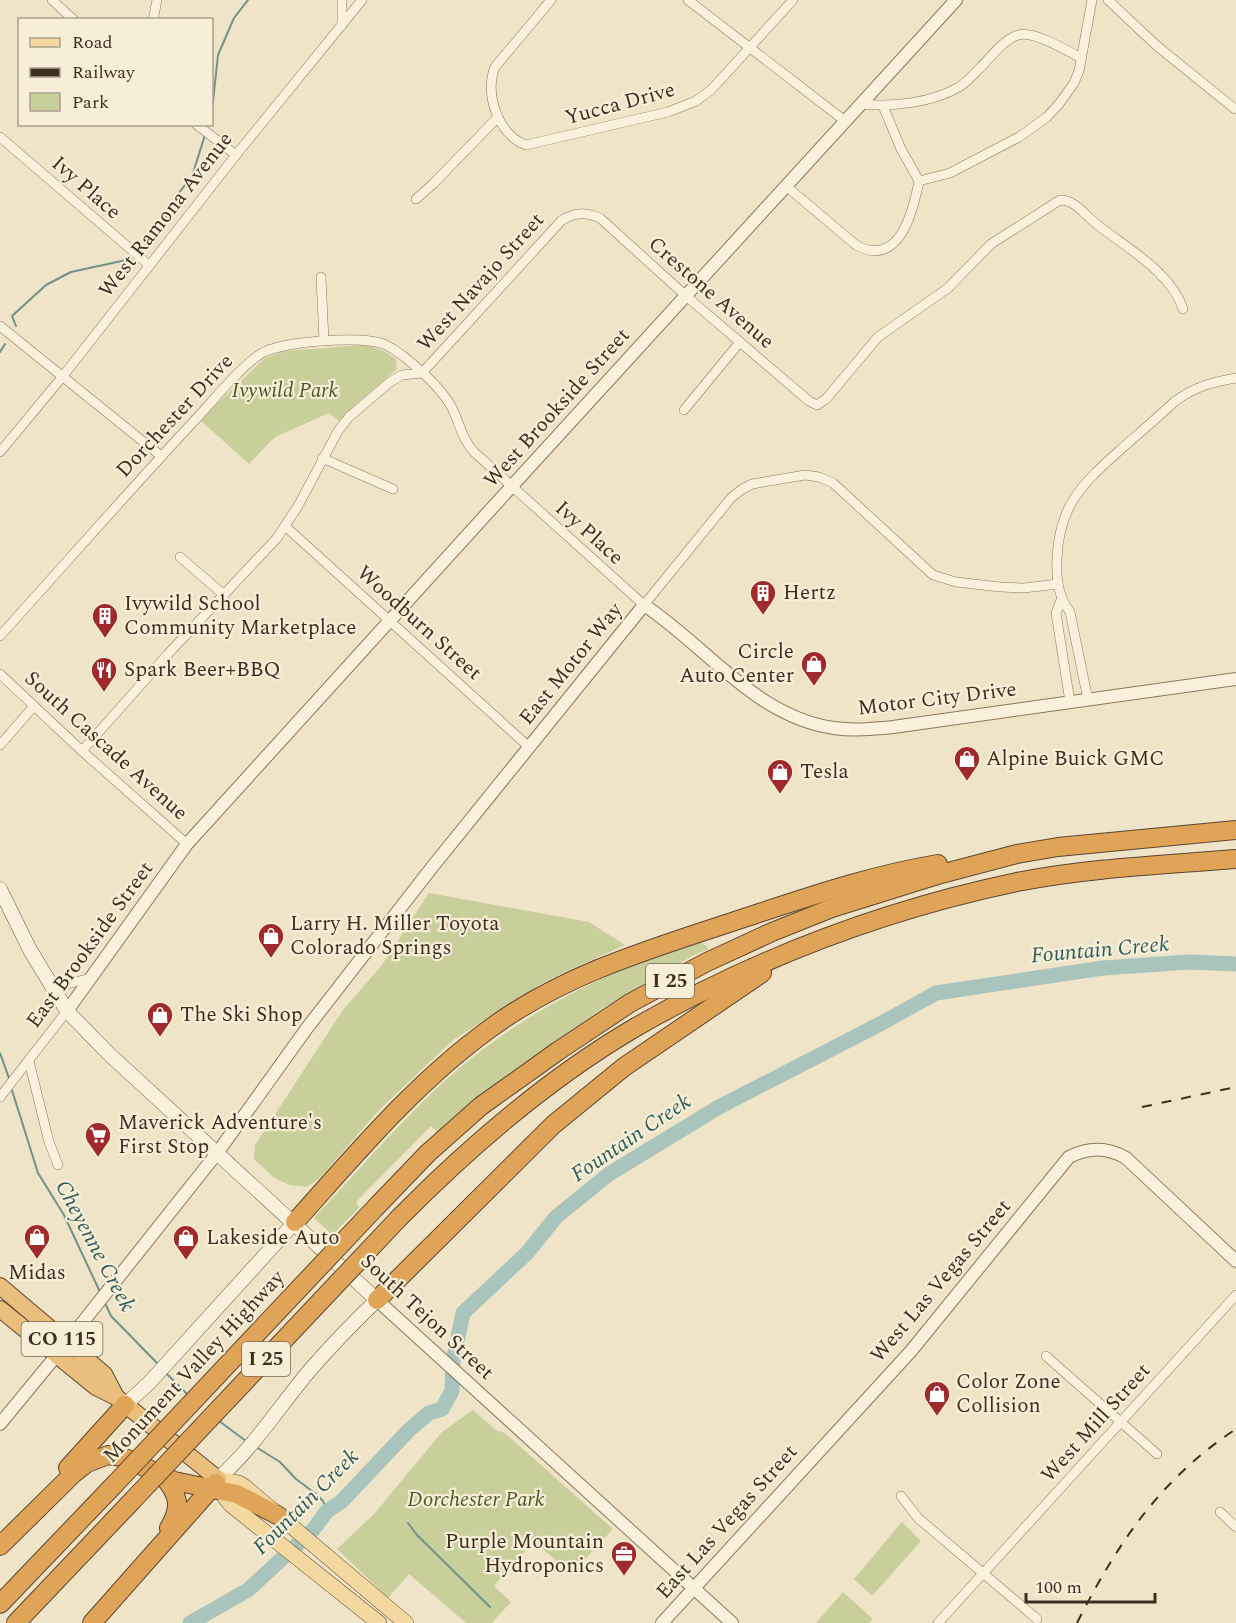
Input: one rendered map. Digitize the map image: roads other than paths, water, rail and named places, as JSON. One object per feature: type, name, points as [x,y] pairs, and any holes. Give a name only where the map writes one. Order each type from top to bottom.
[{"type":"highway","name":"Monument Valley Highway","points":[[0,1604],[428,1154],[481,1106],[630,1003],[707,962],[832,908],[941,874],[1017,854],[1058,847],[1236,830]]},
{"type":"highway","points":[[295,1222],[392,1114],[436,1071],[487,1030],[549,991],[618,960],[844,886],[935,865],[1017,854]]},
{"type":"highway","name":"I 25","points":[[16,1623],[434,1183],[498,1126],[569,1072],[635,1028],[750,968],[878,918],[1018,882],[1096,871],[1236,859]]},
{"type":"highway","points":[[378,1300],[553,1125],[624,1067],[720,1000],[818,940]]},
{"type":"highway","name":"CO 115","points":[[0,1286],[62,1349]]},
{"type":"highway","name":"CO 115","points":[[0,1309],[104,1374],[121,1401],[228,1491]]},
{"type":"highway","points":[[0,1544],[121,1401]]},
{"type":"highway","points":[[0,1544],[73,1474],[98,1457],[108,1455],[123,1457],[183,1484],[228,1491],[279,1516]]},
{"type":"highway","points":[[113,1600],[142,1558],[169,1527],[176,1514],[177,1497],[172,1486],[161,1474]]},
{"type":"highway","points":[[92,1623],[113,1600],[228,1491]]},
{"type":"main road","name":"South Tejon Street","points":[[0,889],[30,950],[67,1011],[109,1054],[378,1300]]},
{"type":"main road","points":[[121,1401],[149,1383],[295,1222]]},
{"type":"main road","points":[[378,1300],[360,1316],[310,1371],[236,1463],[228,1491],[379,1623]]},
{"type":"main road","points":[[279,1516],[406,1623]]},
{"type":"street","points":[[153,18],[157,0]]},
{"type":"street","points":[[342,0],[342,25]]},
{"type":"street","name":"West Ramona Avenue","points":[[0,452],[63,376],[236,154],[362,0]]},
{"type":"street","points":[[416,199],[434,184],[497,118],[490,84],[495,67],[551,0]]},
{"type":"street","points":[[688,0],[845,121]]},
{"type":"street","name":"Yucca Drive","points":[[497,118],[518,142],[526,145],[669,112],[703,97],[793,0]]},
{"type":"street","name":"West Brookside Street","points":[[188,844],[956,0]]},
{"type":"street","points":[[919,181],[950,173],[1033,128],[1047,117],[1074,83],[1092,0]]},
{"type":"street","points":[[1108,0],[1157,46],[1235,109]]},
{"type":"street","points":[[56,2],[72,18]]},
{"type":"street","points":[[861,104],[883,106],[920,100],[952,91],[962,85],[1004,44],[1018,34],[1031,35],[1081,58]]},
{"type":"street","points":[[786,186],[856,245],[871,252],[887,247],[904,231],[913,210],[919,181],[901,149],[883,106]]},
{"type":"street","points":[[199,127],[236,154]]},
{"type":"street","name":"Ivy Place","points":[[0,137],[149,265]]},
{"type":"street","name":"Crestone Avenue","points":[[580,213],[600,218],[686,296],[808,401],[817,405],[826,399],[878,338],[940,295],[991,244],[1060,200],[1068,200],[1095,223],[1126,244],[1165,280],[1182,305]]},
{"type":"street","name":"West Navajo Street","points":[[82,751],[277,538],[338,431],[364,404],[390,382],[402,375],[422,373],[562,220],[571,214],[580,213]]},
{"type":"street","points":[[321,277],[324,341]]},
{"type":"street","points":[[0,326],[161,456]]},
{"type":"street","name":"Dorchester Drive","points":[[0,636],[161,456],[253,358],[277,346],[367,339],[392,349],[422,373],[445,397],[466,442],[512,486]]},
{"type":"street","points":[[684,410],[740,342]]},
{"type":"street","points":[[1088,700],[1070,612],[1061,600],[1058,584],[1057,547],[1061,524],[1075,494],[1087,479],[1189,391],[1205,384],[1236,378]]},
{"type":"street","points":[[322,458],[393,489]]},
{"type":"street","name":"East Motor Way","points":[[0,1424],[218,1152],[307,1028],[529,747],[731,498],[752,484],[805,475],[826,479],[933,575],[956,582],[1000,587],[1024,588],[1058,584]]},
{"type":"street","name":"Ivy Place","points":[[512,486],[644,605]]},
{"type":"street","name":"Woodburn Street","points":[[285,526],[529,747]]},
{"type":"street","points":[[180,557],[224,595]]},
{"type":"street","points":[[1061,600],[1056,613],[1070,702]]},
{"type":"street","name":"Motor City Drive","points":[[644,605],[768,704],[803,720],[832,728],[893,727],[1236,678]]},
{"type":"street","name":"South Cascade Avenue","points":[[0,674],[82,751],[188,844]]},
{"type":"street","points":[[0,745],[34,706]]},
{"type":"street","name":"East Brookside Street","points":[[1,1096],[67,1011],[188,844]]},
{"type":"street","points":[[51,985],[91,978]]},
{"type":"street","points":[[29,1061],[58,1166]]},
{"type":"street","name":"West Las Vegas Street","points":[[821,1448],[911,1351],[1059,1168],[1069,1157],[1079,1152],[1095,1149],[1115,1152],[1126,1158],[1236,1261]]},
{"type":"street","name":"West Mill Street","points":[[938,1623],[1236,1295]]},
{"type":"street","name":"South Tejon Street","points":[[378,1300],[732,1623]]},
{"type":"street","points":[[1046,1356],[1157,1454]]},
{"type":"street","name":"East Las Vegas Street","points":[[663,1623],[821,1448]]},
{"type":"street","points":[[901,1496],[918,1518],[1037,1619]]},
{"type":"street","points":[[1220,1512],[1236,1527]]},
{"type":"waterway","points":[[213,102],[218,55],[234,18],[248,0]]},
{"type":"waterway","points":[[142,250],[165,222],[168,207],[192,176],[205,135]]},
{"type":"waterway","points":[[16,326],[12,316],[46,285],[71,272],[131,259]]},
{"type":"waterway","points":[[0,352],[5,344]]},
{"type":"waterway","name":"Fountain Creek","points":[[190,1623],[248,1590],[313,1530],[327,1511],[341,1502],[409,1430],[429,1413],[442,1409],[452,1391],[453,1361],[463,1313],[527,1253],[556,1217],[609,1174],[719,1107],[936,993],[1103,968],[1189,962],[1236,964]]},
{"type":"waterway","name":"Cheyenne Creek","points":[[0,1053],[10,1081]]},
{"type":"waterway","name":"Cheyenne Creek","points":[[11,1087],[38,1173],[64,1215],[100,1292]]},
{"type":"waterway","name":"Cheyenne Creek","points":[[105,1303],[111,1316],[158,1364]]},
{"type":"waterway","name":"Cheyenne Creek","points":[[166,1373],[189,1396]]},
{"type":"waterway","name":"Cheyenne Creek","points":[[219,1421],[246,1441]]},
{"type":"waterway","name":"Cheyenne Creek","points":[[256,1447],[280,1462],[296,1479],[316,1494],[323,1501],[327,1511]]},
{"type":"waterway","points":[[408,1523],[417,1535],[490,1607]]},
{"type":"railway","points":[[1142,1107],[1236,1087]]},
{"type":"railway","points":[[1077,1623],[1108,1566],[1143,1515],[1185,1469],[1236,1429]]},
{"type":"place","name":"Hertz","points":[[763,616]]},
{"type":"place","name":"Ivywild School Community Marketplace","points":[[105,639]]},
{"type":"place","name":"Circle Auto Center","points":[[814,687]]},
{"type":"place","name":"Spark Beer+BBQ","points":[[104,693]]},
{"type":"place","name":"Alpine Buick GMC","points":[[967,782]]},
{"type":"place","name":"Tesla","points":[[780,795]]},
{"type":"place","name":"Larry H. Miller Toyota Colorado Springs","points":[[271,959]]},
{"type":"place","name":"The Ski Shop","points":[[160,1038]]},
{"type":"place","name":"Maverick Adventure's First Stop","points":[[98,1158]]},
{"type":"place","name":"Midas","points":[[37,1260]]},
{"type":"place","name":"Lakeside Auto","points":[[186,1261]]},
{"type":"place","name":"Color Zone Collision","points":[[937,1417]]},
{"type":"place","name":"Purple Mountain Hydroponics","points":[[624,1577]]},
{"type":"park label","name":"Ivywild Park","points":[[285,391]]},
{"type":"park label","name":"Dorchester Park","points":[[476,1500]]}]
